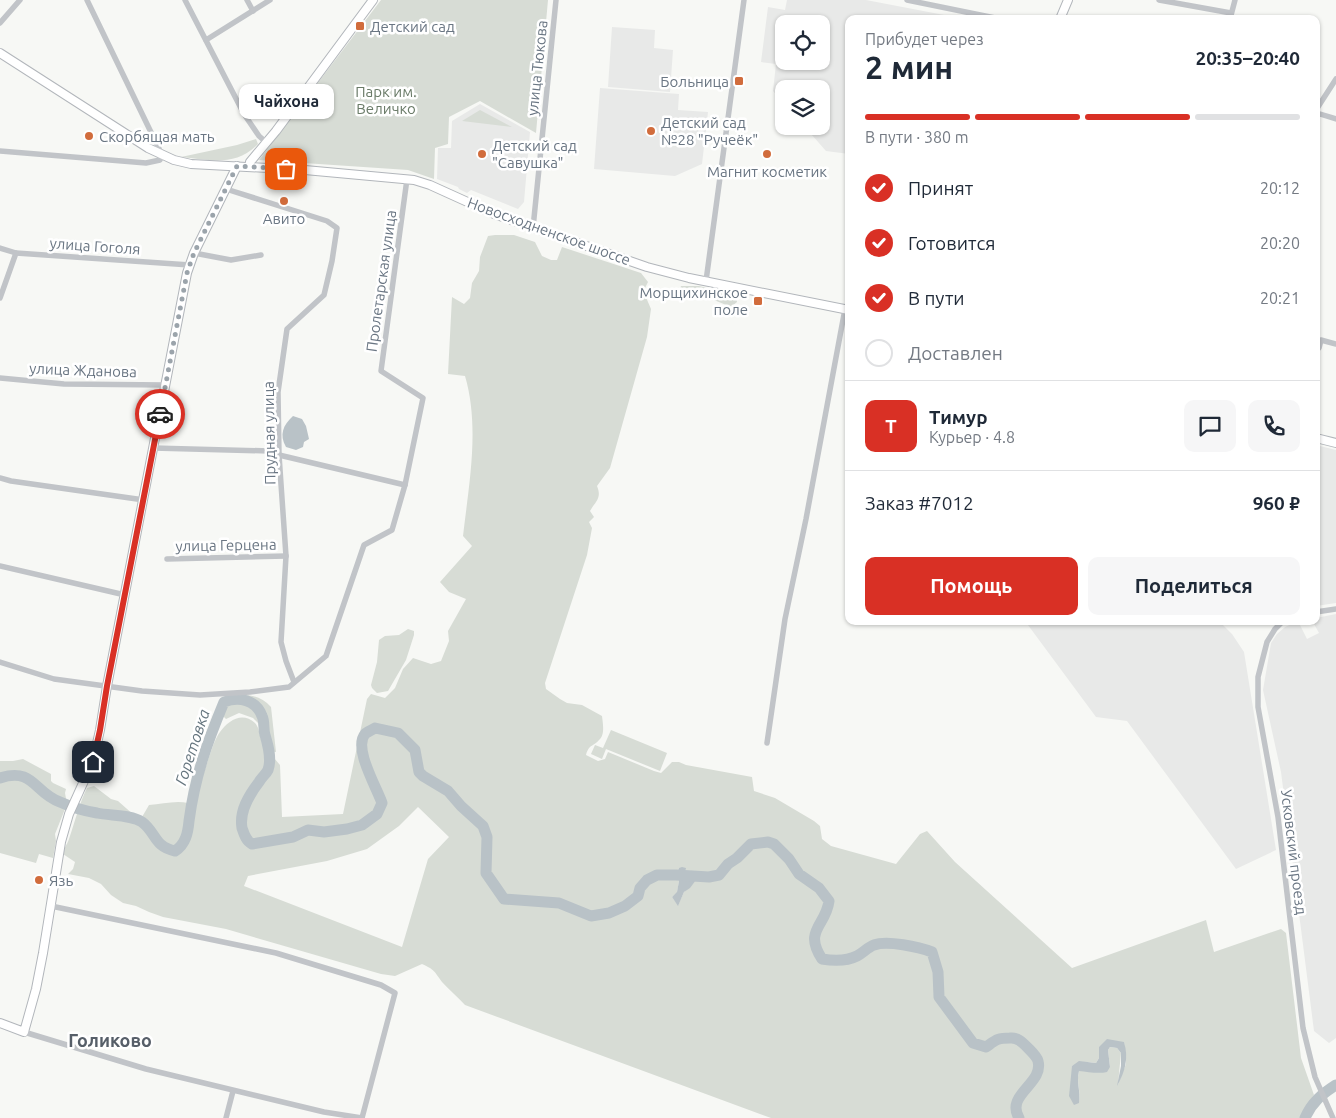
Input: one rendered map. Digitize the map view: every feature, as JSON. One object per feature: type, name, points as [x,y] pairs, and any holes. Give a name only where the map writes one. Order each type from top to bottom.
[{"type":"street","points":[[0,22],[20,0]]},
{"type":"street","points":[[0,151],[146,163],[160,160],[162,155],[87,0]]},
{"type":"street","points":[[185,0],[244,114],[266,143]]},
{"type":"street","points":[[247,0],[253,10]]},
{"type":"street","points":[[206,40],[270,0]]},
{"type":"street","points":[[248,167],[373,0]]},
{"type":"street","name":"улица Тюкова","points":[[533,228],[556,0]]},
{"type":"street","points":[[706,281],[744,0]]},
{"type":"street","points":[[907,0],[980,15]]},
{"type":"street","points":[[1062,15],[1068,0]]},
{"type":"street","points":[[1159,0],[1226,15]]},
{"type":"street","points":[[1230,15],[1235,0]]},
{"type":"street","name":"Новосходненское шоссе","points":[[0,53],[133,139],[174,160],[191,164],[407,178],[422,182],[494,214],[648,267],[706,281],[845,309]]},
{"type":"street","points":[[1320,104],[1336,79]]},
{"type":"street","points":[[1320,114],[1336,119]]},
{"type":"street","points":[[24,1032],[36,988],[51,906],[60,842],[75,798],[93,762],[100,730],[190,264],[237,166]]},
{"type":"street","name":"Пролетарская улица","points":[[294,682],[326,656],[364,545],[392,530],[405,485],[423,398],[381,371],[407,178]]},
{"type":"street","name":"Прудная улица","points":[[226,189],[327,221],[337,228],[324,294],[287,329],[278,392],[279,455],[286,556],[282,650],[294,682]]},
{"type":"street","name":"улица Гоголя","points":[[0,248],[16,253],[190,264]]},
{"type":"street","points":[[0,298],[16,253]]},
{"type":"street","points":[[194,253],[231,260],[261,255]]},
{"type":"street","points":[[767,743],[785,619],[845,319]]},
{"type":"street","points":[[1320,344],[1321,340],[1336,344]]},
{"type":"street","name":"улица Жданова","points":[[0,378],[64,384],[166,385]]},
{"type":"street","points":[[1320,439],[1336,443]]},
{"type":"street","points":[[154,448],[269,451],[405,485]]},
{"type":"street","points":[[0,478],[144,500]]},
{"type":"street","name":"улица Герцена","points":[[167,559],[286,556]]},
{"type":"street","points":[[0,566],[125,595]]},
{"type":"street","points":[[1320,611],[1336,609]]},
{"type":"street","name":"Усковский проезд","points":[[1279,625],[1267,642],[1258,677],[1258,707],[1278,817],[1301,1013],[1311,1064],[1320,1091],[1333,1118]]},
{"type":"street","points":[[0,662],[54,679],[142,691],[200,695],[289,687],[294,682]]},
{"type":"street","points":[[0,1024],[110,1059],[233,1091],[324,1112],[362,1118],[395,993],[381,985],[276,953],[51,906]]},
{"type":"street","points":[[226,1118],[233,1091]]},
{"type":"shaded area","points":[[787,0],[866,0],[944,15],[845,15],[845,153],[826,151],[812,135],[830,135],[830,80],[775,80],[775,93],[773,91],[775,70],[830,70],[830,15],[775,15],[775,64],[761,62],[768,7],[785,10]]},
{"type":"shaded area","name":"Детский сад №28 \"Ручеёк\"","points":[[612,27],[655,30],[654,48],[673,50],[670,92],[608,87]]},
{"type":"shaded area","name":"Детский сад №28 \"Ручеёк\"","points":[[600,88],[679,94],[678,110],[708,112],[702,164],[675,176],[594,169]]},
{"type":"shaded area","name":"Детский сад \"Савушка\"","points":[[480,104],[530,132],[524,202],[518,209],[471,190],[467,193],[458,187],[437,179],[438,148],[451,148],[452,121]]},
{"type":"shaded area","points":[[293,416],[302,419],[309,439],[304,442],[303,447],[296,450],[286,447],[283,438],[283,430]]},
{"type":"shaded area","points":[[1320,446],[1336,450],[1336,603],[1320,605]]},
{"type":"shaded area","points":[[1336,614],[1336,1038],[1329,1043],[1314,1031],[1281,772],[1263,690],[1271,643],[1277,634],[1289,625],[1300,625],[1307,639],[1319,633],[1315,625],[1320,625],[1320,617]]},
{"type":"shaded area","points":[[1028,625],[1223,625],[1232,634],[1244,652],[1276,850],[1236,869],[1127,721],[1096,717]]},
{"type":"shaded area","points":[[679,868],[686,868],[685,872],[709,876],[696,880],[684,892],[678,906],[672,897],[677,892],[679,881],[676,875]]},
{"type":"shaded area","points":[[1107,1039],[1124,1042],[1126,1059],[1120,1081],[1117,1086],[1121,1066],[1121,1053],[1117,1048],[1110,1047],[1108,1050],[1110,1067],[1107,1072],[1079,1071],[1079,1103],[1074,1105],[1069,1096],[1072,1066],[1079,1061],[1096,1063],[1099,1058],[1099,1047]]},
{"type":"green space","name":"Парк им. Величко","points":[[381,0],[548,0],[536,133],[480,101],[449,117],[448,144],[435,148],[434,179],[408,170],[259,160]]},
{"type":"green space","points":[[480,110],[512,127],[462,121]]},
{"type":"green space","points":[[256,139],[258,144],[250,151],[232,159],[212,160],[181,157],[237,145]]},
{"type":"green space","points":[[514,235],[535,242],[542,256],[551,260],[557,260],[562,247],[641,273],[648,282],[645,288],[645,295],[651,309],[647,337],[610,468],[597,486],[599,497],[590,511],[594,517],[589,522],[592,528],[587,555],[545,683],[546,689],[560,699],[567,703],[582,705],[602,716],[603,729],[601,738],[590,747],[586,755],[598,761],[605,759],[608,752],[661,773],[672,762],[679,762],[686,765],[752,777],[754,791],[775,798],[814,821],[820,826],[822,839],[831,846],[896,864],[920,834],[927,831],[955,862],[1072,968],[1206,920],[1214,952],[1281,929],[1286,933],[1301,1058],[1314,1095],[1302,1118],[771,1118],[465,1005],[434,971],[422,964],[395,976],[381,974],[226,929],[163,917],[123,903],[111,895],[101,884],[89,878],[68,874],[73,869],[75,862],[63,854],[63,852],[87,788],[94,786],[111,799],[118,801],[135,816],[142,817],[149,805],[174,802],[188,803],[199,794],[199,786],[214,742],[220,732],[231,721],[240,718],[250,719],[257,726],[261,740],[268,750],[258,723],[253,718],[239,713],[226,719],[221,714],[220,707],[239,696],[246,695],[259,698],[271,707],[276,752],[268,751],[280,765],[282,817],[343,814],[367,699],[371,694],[385,698],[395,688],[403,669],[413,658],[431,664],[441,661],[449,641],[448,631],[466,599],[449,592],[440,582],[472,546],[463,536],[472,456],[472,415],[465,376],[448,374],[452,297],[464,304],[470,298],[472,283],[479,271],[480,257],[488,236]],"holes":[[[418,807],[449,837],[428,859],[402,947],[244,886],[248,876],[327,861],[367,849],[399,826]],[[679,868],[687,872],[709,877],[696,880],[684,892],[678,905],[672,897],[677,893],[679,881],[676,875]],[[1124,1042],[1126,1064],[1118,1084],[1121,1053],[1117,1048],[1110,1047],[1108,1050],[1110,1067],[1094,1071],[1079,1071],[1079,1102],[1072,1066],[1088,1062],[1096,1063],[1099,1058],[1099,1047]]]},
{"type":"green space","points":[[681,286],[699,286],[736,295],[737,302],[731,307],[714,300],[696,298],[681,293]]},
{"type":"green space","points":[[408,629],[414,631],[414,635],[406,660],[388,691],[377,693],[371,685],[377,662],[379,640],[385,636],[399,635]]},
{"type":"green space","points":[[611,730],[667,753],[660,771],[606,749],[602,759],[591,754],[595,745],[603,748]]},
{"type":"green space","points":[[23,759],[51,774],[51,781],[53,783],[66,789],[67,804],[55,834],[56,841],[53,858],[39,854],[36,863],[0,853],[0,761]]},
{"type":"waterway","name":"Горетовка","points":[[0,778],[11,776],[27,778],[51,798],[69,806],[102,814],[137,819],[147,826],[159,843],[175,851],[186,838],[198,774],[224,702],[235,699],[246,701],[256,706],[262,716],[270,757],[268,770],[255,787],[243,809],[242,828],[247,839],[252,844],[293,837],[308,830],[324,832],[347,829],[362,825],[377,814],[382,803],[367,768],[362,749],[362,740],[365,734],[375,728],[398,733],[415,750],[419,772],[448,791],[483,826],[487,837],[486,873],[504,899],[559,903],[591,916],[609,913],[625,906],[638,896],[640,888],[647,880],[657,875],[709,877],[719,875],[728,864],[751,844],[768,842],[774,844],[789,859],[799,874],[819,888],[829,901],[824,917],[815,934],[817,949],[822,959],[849,959],[872,946],[887,943],[932,952],[938,972],[939,997],[973,1043],[986,1047],[999,1039],[1016,1038],[1033,1053],[1038,1061],[1038,1069],[1036,1076],[1020,1095],[1017,1102],[1016,1110],[1019,1118]]},
{"type":"waterway","name":"Горетовка","points":[[1305,1118],[1318,1099],[1336,1085]]},
{"type":"way so far","points":[[160,414],[187,273],[194,253],[237,166],[286,169]]},
{"type":"place","name":"Детский сад","points":[[360,26]]},
{"type":"place","name":"Больница","points":[[739,81]]},
{"type":"place","name":"Детский сад №28 \"Ручеёк\"","points":[[651,131]]},
{"type":"place","name":"Скорбящая мать","points":[[89,136]]},
{"type":"place","name":"Детский сад \"Савушка\"","points":[[482,154]]},
{"type":"place","name":"Магнит косметик","points":[[767,154]]},
{"type":"place","name":"Чайхона","points":[[286,169]]},
{"type":"place","name":"Авито","points":[[284,201]]},
{"type":"place","name":"Морщихинское поле","points":[[758,301]]},
{"type":"place","name":"Язь","points":[[39,880]]},
{"type":"district","name":"Голиково","points":[[110,1040]]},
{"type":"route","points":[[93,762],[160,414]]}]
